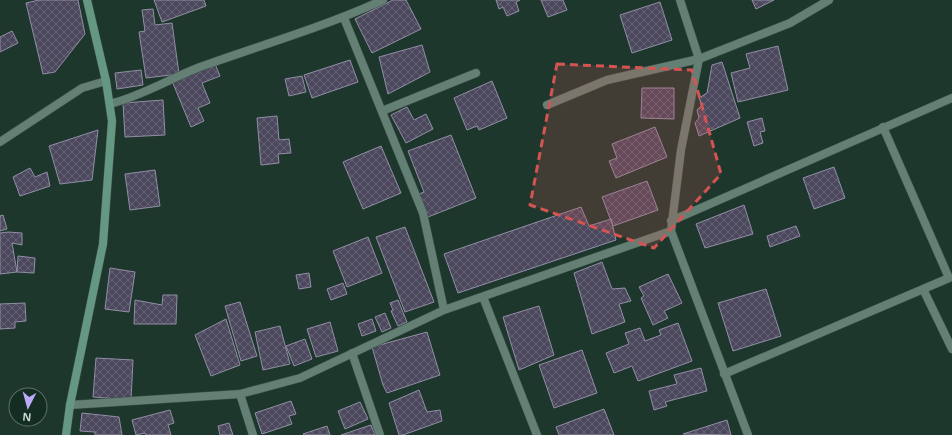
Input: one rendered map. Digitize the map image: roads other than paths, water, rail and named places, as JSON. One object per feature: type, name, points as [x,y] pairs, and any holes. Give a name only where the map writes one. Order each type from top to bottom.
[{"type":"street","points":[[66,435],[70,406],[103,244],[112,120],[106,81],[87,0]]},
{"type":"street","points":[[110,104],[134,98],[198,68],[344,18],[383,0]]},
{"type":"street","points":[[680,0],[699,59],[681,150],[671,221],[671,231],[748,435]]},
{"type":"street","points":[[547,105],[607,80],[699,59],[790,23],[829,0]]},
{"type":"street","points":[[344,18],[423,213],[444,310]]},
{"type":"street","points":[[382,111],[476,74]]},
{"type":"street","points":[[0,142],[82,88],[106,81]]},
{"type":"street","points":[[671,221],[952,98]]},
{"type":"street","points":[[724,374],[950,278],[883,127]]},
{"type":"street","points":[[70,406],[240,394],[300,378],[444,310],[671,231]]},
{"type":"street","points":[[923,289],[952,349]]},
{"type":"street","points":[[483,297],[537,435]]},
{"type":"street","points":[[352,353],[380,435]]},
{"type":"street","points":[[240,394],[253,435]]}]
